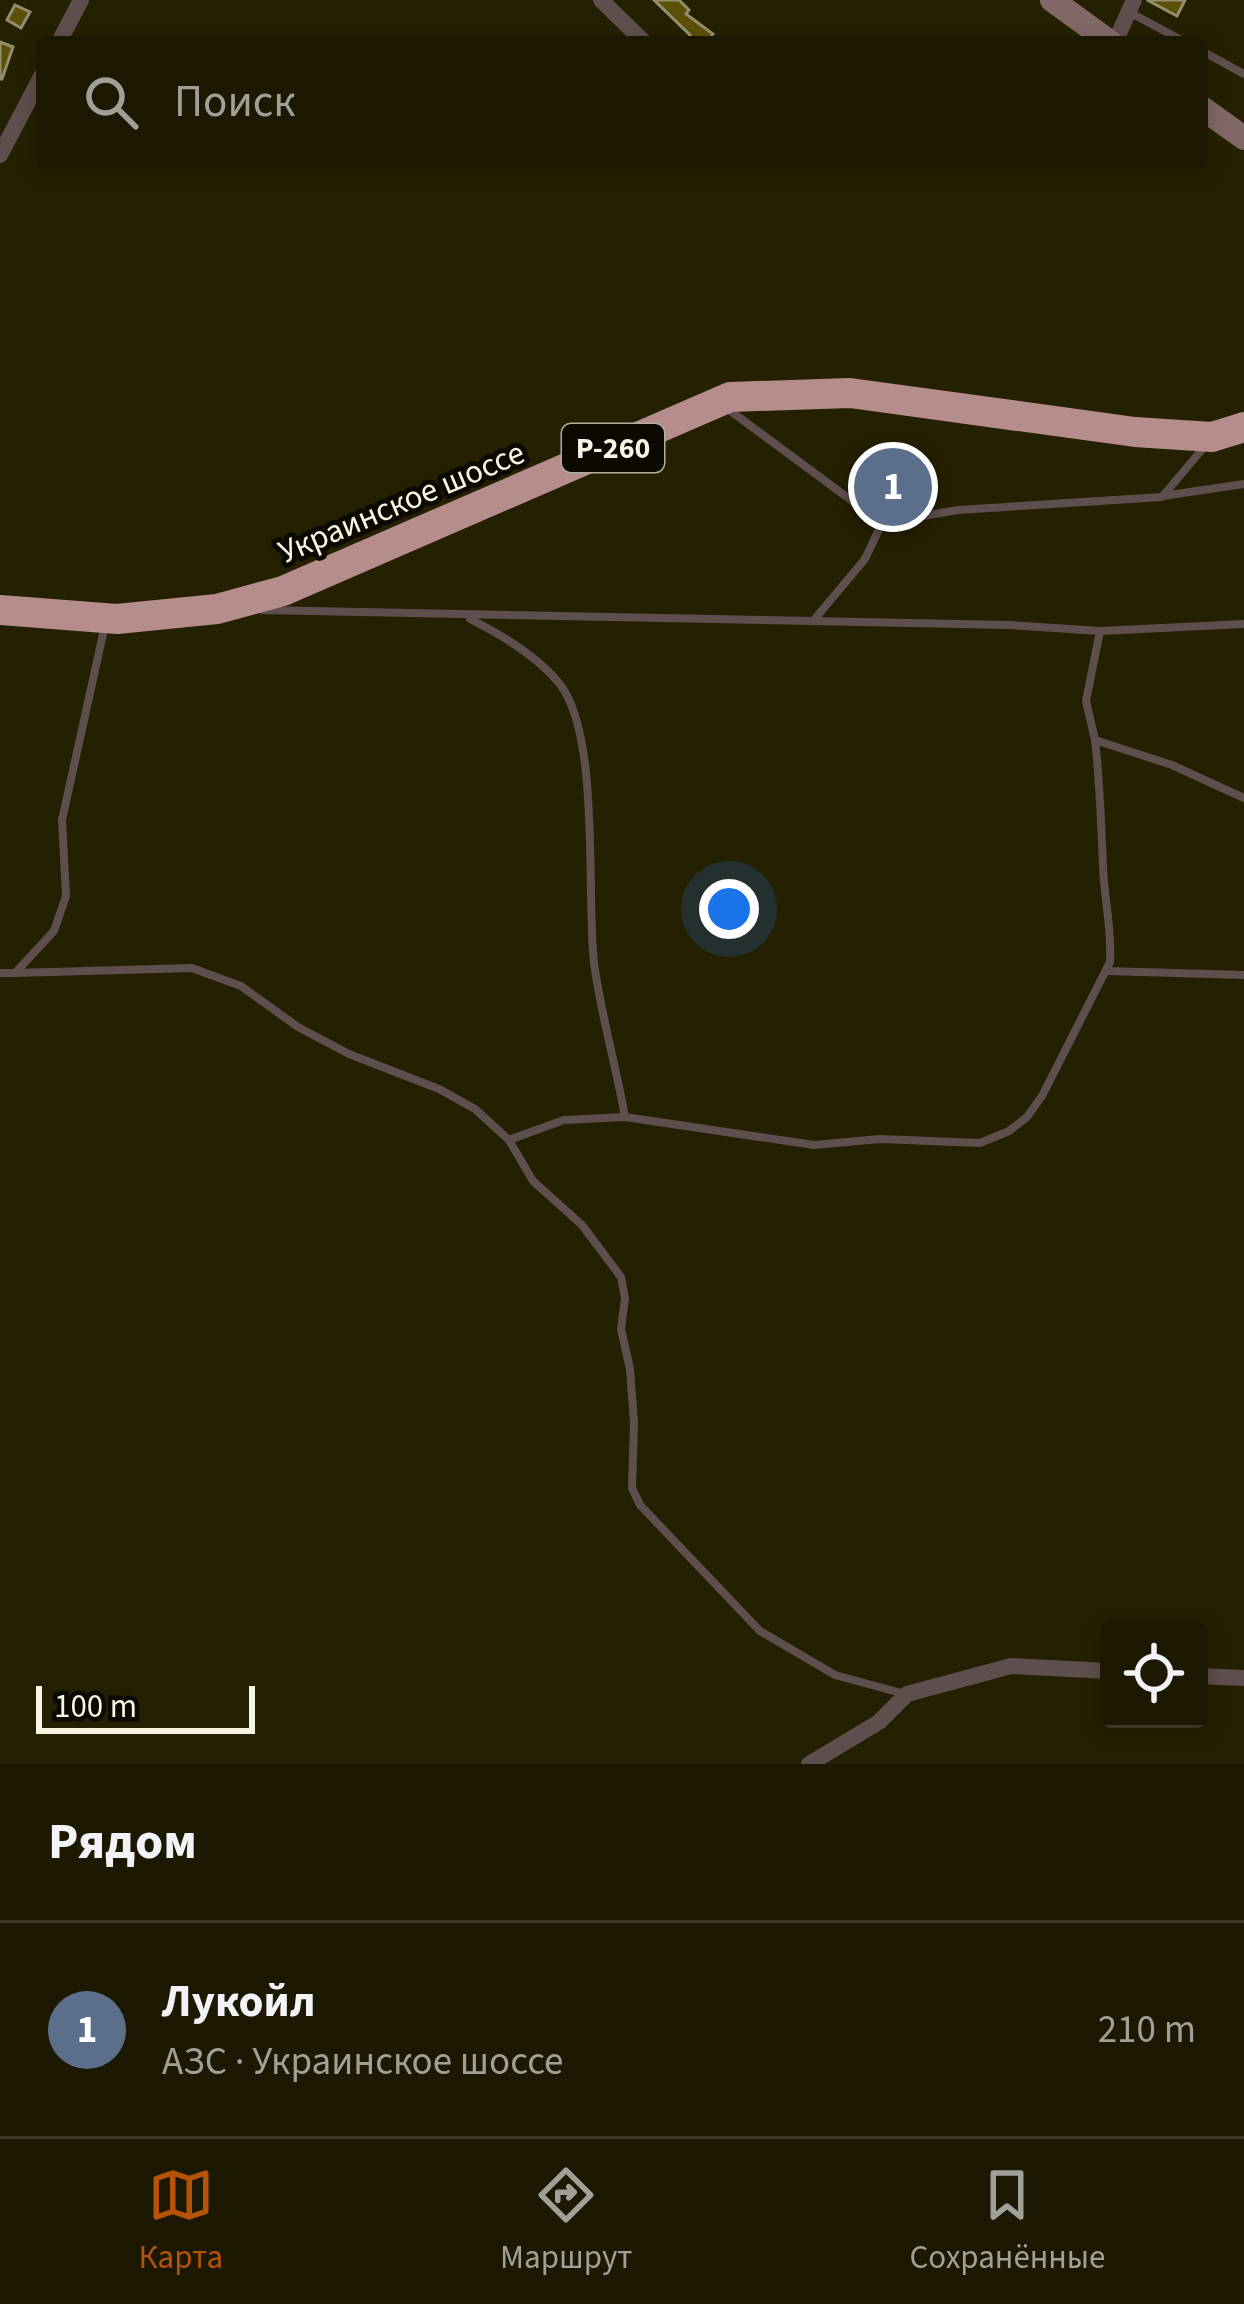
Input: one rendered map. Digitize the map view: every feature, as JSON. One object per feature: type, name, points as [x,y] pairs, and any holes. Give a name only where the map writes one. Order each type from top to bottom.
[{"type":"highway","name":"Украинское шоссе","points":[[0,610],[107,618],[217,609],[283,591],[730,397],[850,393],[1135,432],[1212,437],[1244,427]]},
{"type":"street","points":[[62,36],[81,0]]},
{"type":"street","points":[[601,0],[638,36]]},
{"type":"street","points":[[1052,0],[1103,36]]},
{"type":"street","points":[[1115,36],[1131,6]]},
{"type":"street","points":[[0,155],[36,86]]},
{"type":"street","points":[[1208,112],[1244,138]]},
{"type":"street","points":[[809,1764],[879,1722],[907,1694],[1011,1666],[1100,1671]]},
{"type":"street","points":[[1208,1676],[1244,1678]]},
{"type":"lane","points":[[1131,6],[1176,36]]},
{"type":"lane","points":[[1208,54],[1244,74]]},
{"type":"lane","points":[[719,402],[882,523],[958,510],[1162,496],[1244,484]]},
{"type":"lane","points":[[1162,496],[1212,437]]},
{"type":"lane","points":[[812,622],[865,560],[882,523]]},
{"type":"lane","points":[[217,609],[1100,631],[1244,624]]},
{"type":"lane","points":[[464,616],[495,631],[538,663],[561,685],[573,708],[584,762],[592,849],[594,963],[625,1117]]},
{"type":"lane","points":[[15,973],[54,932],[66,896],[62,820],[107,618]]},
{"type":"lane","points":[[509,1140],[564,1120],[625,1117],[814,1145],[880,1139],[980,1143],[1027,1117],[1107,971],[1112,939],[1103,868],[1103,806],[1086,701],[1100,631]]},
{"type":"lane","points":[[1095,740],[1172,765],[1244,798]]},
{"type":"lane","points":[[0,974],[192,968],[241,986],[298,1027],[349,1054],[439,1089],[475,1109],[509,1140],[533,1181],[582,1225],[621,1277],[625,1298],[620,1329],[630,1369],[634,1423],[632,1488],[640,1505],[760,1631],[835,1675],[907,1694]]},
{"type":"lane","points":[[1107,971],[1244,974]]},
{"type":"building","points":[[654,0],[679,0],[689,10],[686,14],[713,34],[690,35]]},
{"type":"building","points":[[1147,0],[1185,0],[1177,16]]},
{"type":"building","points":[[15,5],[30,12],[21,28],[7,20]]},
{"type":"building","points":[[0,42],[13,47],[2,79],[0,79]]},
{"type":"building","points":[[901,494],[905,511],[888,514],[884,499]]},
{"type":"place","name":"Лукойл","points":[[893,487]]}]
